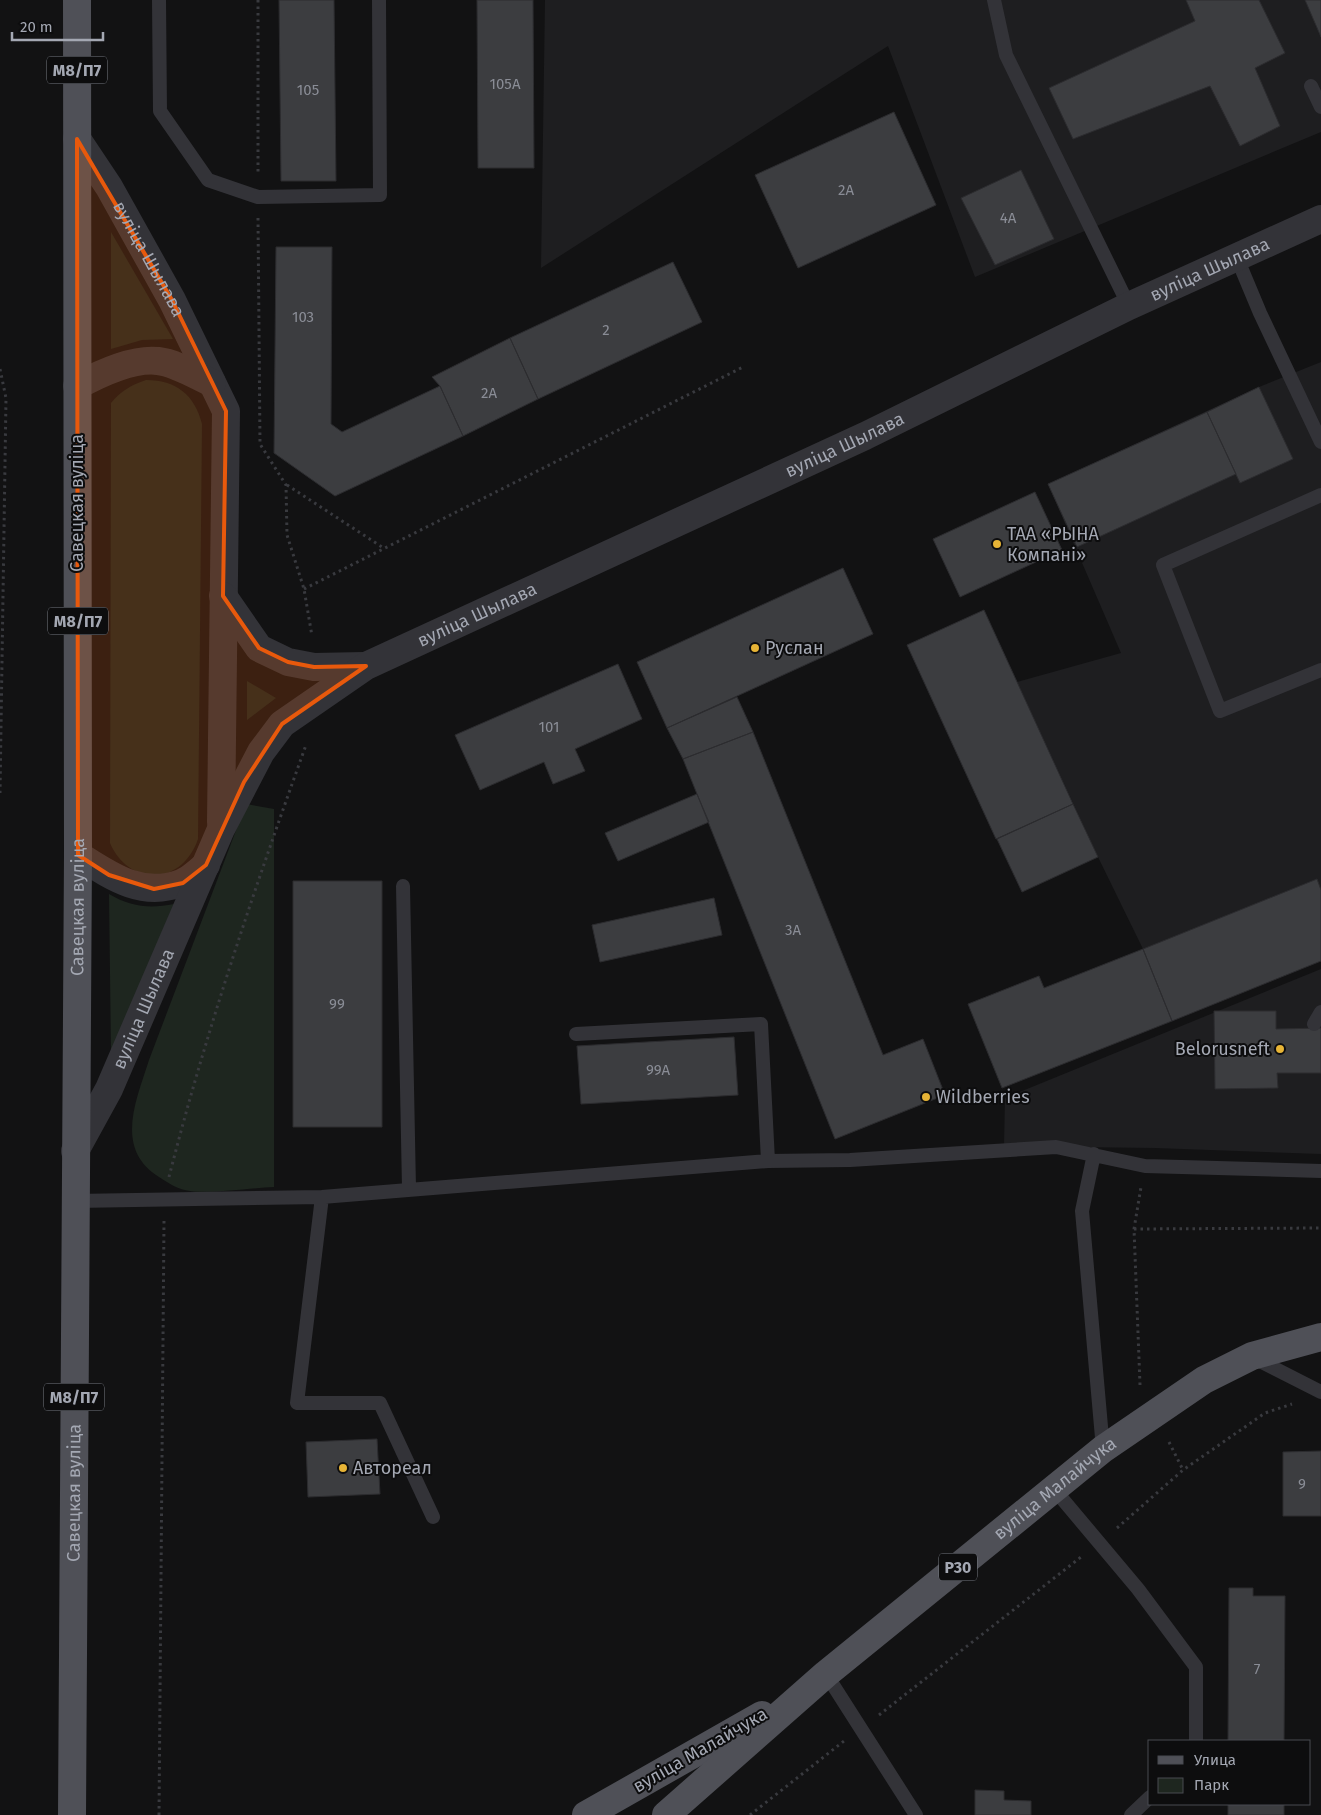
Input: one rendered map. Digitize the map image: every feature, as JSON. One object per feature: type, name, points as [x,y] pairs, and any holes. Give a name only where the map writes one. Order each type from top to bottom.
[{"type":"main road","name":"Савецкая вуліца","points":[[72,1815],[78,855],[77,0]]},
{"type":"main road","name":"вуліца Малайчука","points":[[666,1815],[820,1680],[1103,1450],[1204,1380],[1252,1356],[1321,1337]]},
{"type":"main road","name":"вуліца Малайчука","points":[[586,1815],[820,1680]]},
{"type":"street","name":"вуліца Шылава","points":[[78,139],[109,188],[172,300],[226,412],[221,829]]},
{"type":"street","name":"вуліца Шылава","points":[[75,1151],[109,1089],[221,829],[261,752],[282,724],[366,666],[856,440],[1129,306],[1321,219]]},
{"type":"street","points":[[77,386],[110,370],[158,361],[181,368],[212,383]]},
{"type":"street","name":"вуліца Шылава","points":[[223,596],[259,648],[288,662],[314,667],[366,666]]},
{"type":"street","points":[[78,855],[109,875],[134,886],[154,889],[183,882],[206,865]]},
{"type":"lane","points":[[159,0],[160,111],[208,180],[258,197],[380,195],[379,0]]},
{"type":"lane","points":[[994,0],[1006,55],[1129,306]]},
{"type":"lane","points":[[1311,86],[1321,107]]},
{"type":"lane","points":[[1237,258],[1260,313],[1321,442]]},
{"type":"lane","points":[[1321,495],[1163,565],[1220,711],[1321,670]]},
{"type":"lane","points":[[403,886],[410,1188]]},
{"type":"lane","points":[[576,1034],[761,1024],[768,1161]]},
{"type":"lane","points":[[75,1201],[322,1197],[410,1188],[768,1161],[908,1157],[1056,1147],[1145,1166],[1321,1171]]},
{"type":"lane","points":[[1094,1154],[1082,1211],[1103,1450]]},
{"type":"lane","points":[[322,1197],[297,1403],[380,1403],[433,1517]]},
{"type":"lane","points":[[1252,1356],[1321,1392]]},
{"type":"lane","points":[[1054,1490],[1138,1589],[1196,1667],[1196,1740]]},
{"type":"lane","points":[[820,1680],[860,1729],[916,1815]]},
{"type":"lane","points":[[1131,1815],[1148,1799]]},
{"type":"path","points":[[258,0],[260,444],[286,485],[383,547]]},
{"type":"path","points":[[304,589],[383,547],[743,367]]},
{"type":"path","points":[[0,369],[6,398],[0,793]]},
{"type":"path","points":[[286,485],[287,535],[304,589],[312,640]]},
{"type":"path","points":[[168,1183],[205,1045],[261,871],[307,742]]},
{"type":"path","points":[[1140,1385],[1134,1229],[1145,1166]]},
{"type":"path","points":[[159,1815],[164,1218]]},
{"type":"path","points":[[1134,1229],[1321,1228]]},
{"type":"path","points":[[750,1815],[1098,1544],[1183,1470],[1265,1413],[1293,1404]]},
{"type":"path","points":[[1169,1442],[1183,1470]]},
{"type":"highlighted area","points":[[77,139],[172,300],[226,411],[223,596],[259,648],[288,662],[314,667],[366,666],[282,724],[244,782],[206,865],[183,883],[154,889],[109,875],[78,855]]},
{"type":"shaded area","points":[[545,0],[1321,0],[1321,132],[975,277],[888,46],[541,268]]},
{"type":"shaded area","points":[[1321,362],[1321,960],[1172,1021],[1143,949],[1017,682],[1121,653],[1048,484],[1259,387]]},
{"type":"shaded area","points":[[1321,969],[1321,1154],[1155,1148],[1004,1146],[1005,1098]]},
{"type":"green space","points":[[111,232],[173,339],[142,340],[111,349]]},
{"type":"green space","points":[[146,380],[166,383],[183,391],[195,405],[202,424],[198,839],[190,854],[180,866],[168,873],[155,875],[142,873],[130,868],[119,857],[110,843],[111,403],[127,389]]},
{"type":"green space","points":[[247,681],[276,698],[247,720]]},
{"type":"green space","points":[[246,804],[274,809],[274,1187],[190,1191],[170,1184],[145,1166],[137,1153],[132,1123],[149,1060]]},
{"type":"green space","points":[[109,894],[125,902],[141,906],[174,904],[111,1052]]},
{"type":"building","points":[[279,0],[334,0],[336,181],[281,181]]},
{"type":"building","points":[[477,0],[533,0],[534,168],[478,168]]},
{"type":"building","points":[[1186,0],[1259,0],[1285,53],[1255,68],[1280,126],[1240,146],[1210,86],[1073,139],[1049,88],[1195,21]]},
{"type":"building","points":[[1305,0],[1321,0],[1321,37]]},
{"type":"building","points":[[894,112],[936,205],[798,268],[755,175]]},
{"type":"building","points":[[1021,170],[1054,239],[995,265],[961,198]]},
{"type":"building","points":[[276,247],[332,247],[331,424],[342,432],[440,386],[463,436],[335,496],[274,453]]},
{"type":"building","points":[[673,262],[702,322],[538,399],[510,338]]},
{"type":"building","points":[[510,338],[538,399],[463,436],[440,386],[432,377]]},
{"type":"building","points":[[1259,387],[1293,459],[1240,483],[1207,412]]},
{"type":"building","points":[[1207,412],[1236,474],[1077,547],[1048,484]]},
{"type":"building","name":"ТАА «РЫНА Компані»","points":[[1035,492],[1062,550],[960,597],[933,539]]},
{"type":"building","name":"Руслан","points":[[843,568],[873,634],[667,728],[637,662]]},
{"type":"building","points":[[984,610],[1073,804],[996,839],[907,645]]},
{"type":"building","points":[[618,664],[642,719],[575,749],[585,771],[553,784],[544,762],[480,790],[455,735]]},
{"type":"building","points":[[737,697],[753,732],[683,759],[667,728]]},
{"type":"building","points":[[753,732],[883,1055],[923,1039],[945,1095],[835,1139],[683,759]]},
{"type":"building","points":[[697,794],[709,822],[618,861],[605,833]]},
{"type":"building","points":[[1073,804],[1098,857],[1022,892],[997,839]]},
{"type":"building","points":[[1317,879],[1321,890],[1321,961],[1172,1021],[1143,949]]},
{"type":"building","points":[[293,881],[382,881],[382,1127],[293,1127]]},
{"type":"building","points":[[714,898],[722,935],[600,962],[592,925]]},
{"type":"building","points":[[1143,949],[1172,1021],[1002,1088],[968,1004],[1039,976],[1044,988]]},
{"type":"building","points":[[1214,1011],[1276,1011],[1276,1029],[1321,1028],[1321,1073],[1277,1073],[1278,1088],[1215,1089]]},
{"type":"building","points":[[734,1037],[738,1095],[581,1104],[577,1046]]},
{"type":"building","name":"Автореал","points":[[377,1439],[380,1494],[308,1497],[306,1442]]},
{"type":"building","points":[[1321,1451],[1321,1516],[1283,1516],[1283,1452]]},
{"type":"building","points":[[1229,1588],[1253,1588],[1253,1596],[1285,1596],[1284,1740],[1228,1740]]},
{"type":"building","points":[[975,1790],[1004,1791],[1004,1800],[1031,1801],[1031,1815],[975,1815]]},
{"type":"building","points":[[1228,1805],[1284,1805],[1284,1815],[1228,1815]]},
{"type":"place","name":"ТАА «РЫНА Компані»","points":[[997,544]]},
{"type":"place","name":"Руслан","points":[[755,648]]},
{"type":"place","name":"Belorusneft","points":[[1280,1049]]},
{"type":"place","name":"Wildberries","points":[[926,1097]]},
{"type":"place","name":"Автореал","points":[[343,1468]]}]
